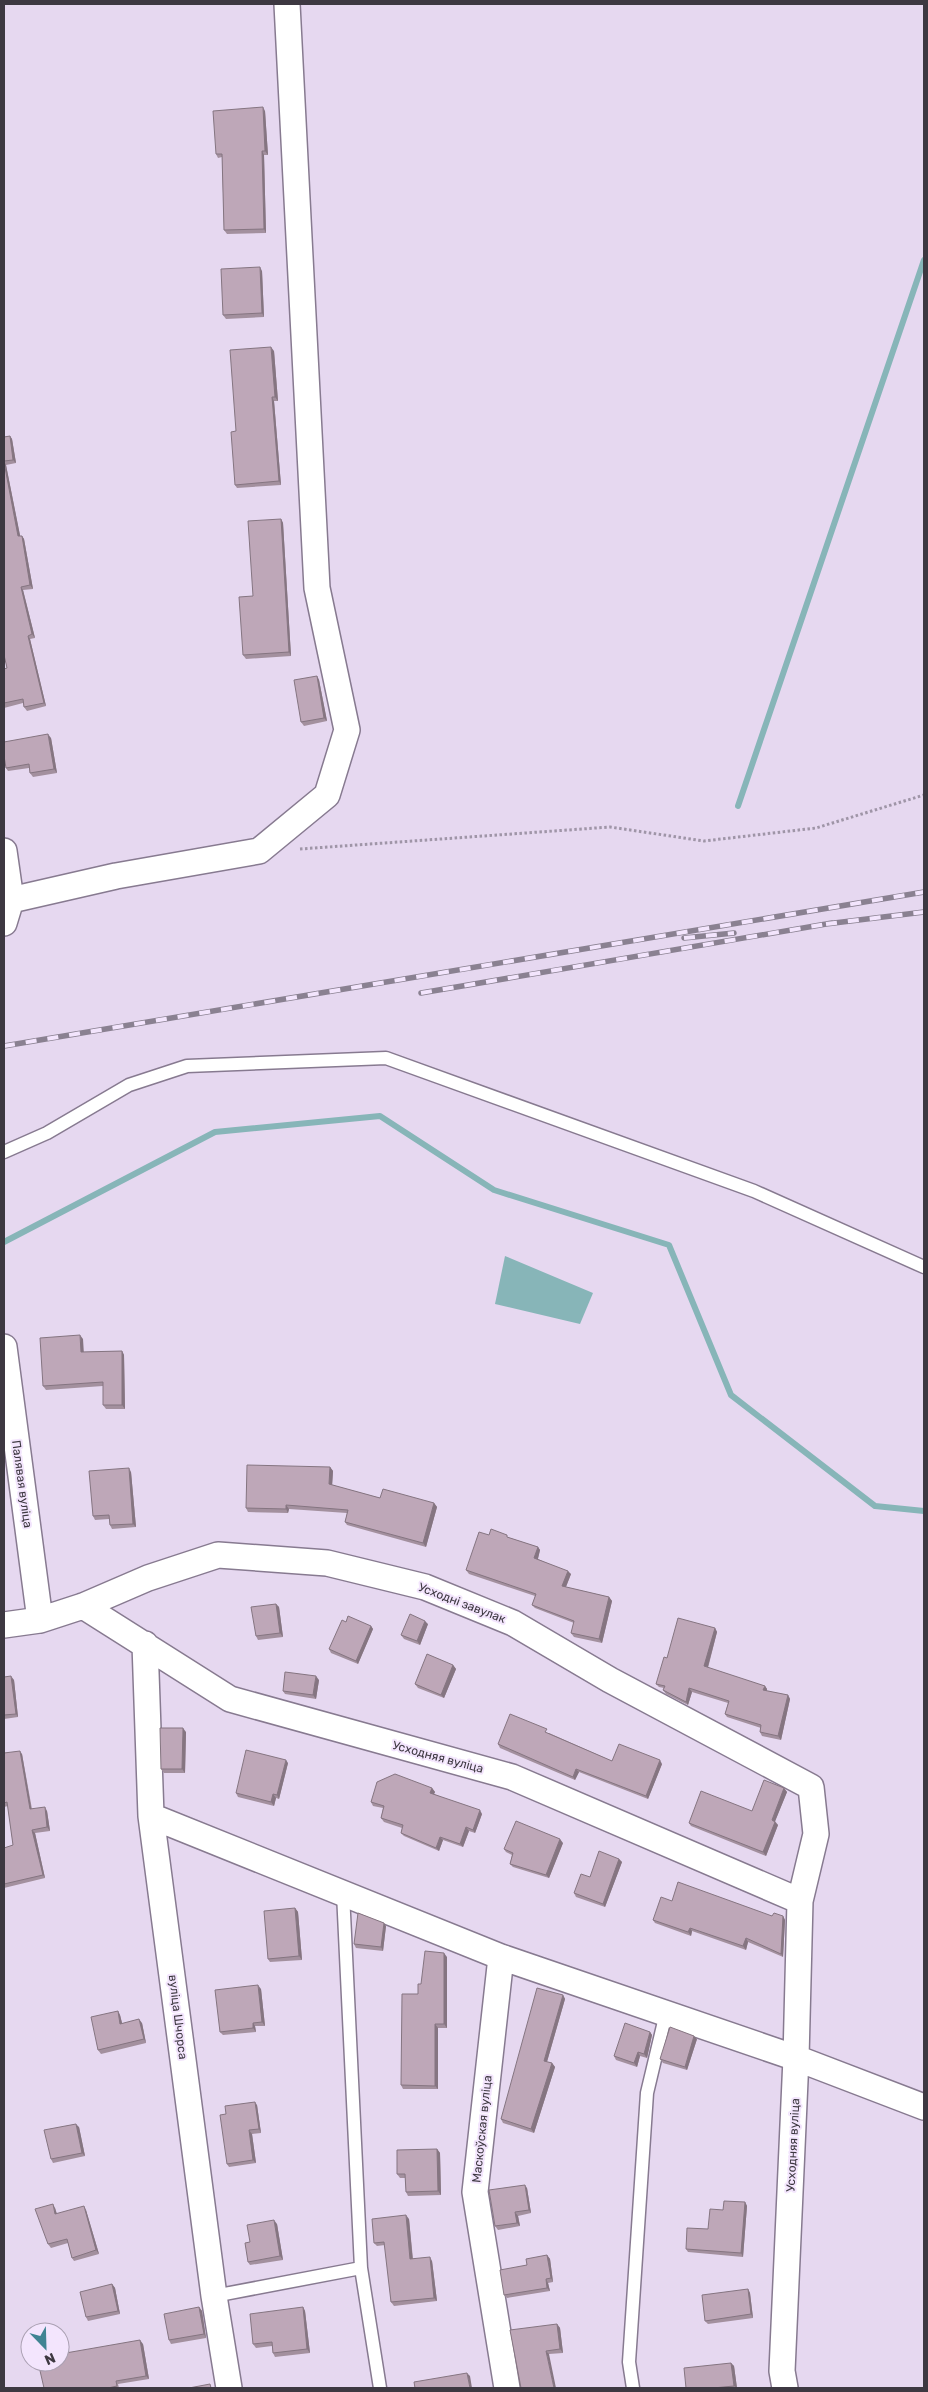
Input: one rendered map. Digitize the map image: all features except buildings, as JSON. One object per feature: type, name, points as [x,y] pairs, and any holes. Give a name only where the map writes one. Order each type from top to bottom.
[{"type":"street","points":[[10,900],[116,876],[259,851],[327,795],[333,776],[347,730],[317,588],[287,4]]},
{"type":"street","points":[[4,851],[10,900],[4,923]]},
{"type":"street","name":"Палявая вуліца","points":[[4,1348],[40,1620]]},
{"type":"street","name":"Усходні завулак","points":[[4,1625],[40,1620],[83,1606],[148,1578],[218,1555],[327,1562],[425,1587],[513,1623],[610,1680],[810,1787]]},
{"type":"street","name":"Усходняя вуліца","points":[[83,1606],[230,1699],[512,1777],[800,1901]]},
{"type":"street","name":"вуліца Шчорса","points":[[145,1644],[151,1816],[214,2296],[229,2388]]},
{"type":"street","name":"Усходняя вуліца","points":[[785,2388],[782,2372],[796,2058],[800,1901],[816,1834],[810,1787]]},
{"type":"street","points":[[151,1816],[501,1957],[796,2058],[924,2107]]},
{"type":"street","name":"Маскоўская вуліца","points":[[501,1957],[475,2192],[507,2388]]},
{"type":"lane","points":[[4,1152],[47,1133],[129,1085],[187,1066],[386,1058],[754,1191],[924,1267]]},
{"type":"lane","points":[[343,1893],[362,2268],[380,2388]]},
{"type":"lane","points":[[634,2388],[629,2362],[647,2093],[666,2013]]},
{"type":"lane","points":[[214,2296],[362,2268]]},
{"type":"path","points":[[298,849],[610,827],[704,841],[816,828],[924,795]]},
{"type":"shaded area","points":[[505,1256],[593,1293],[580,1324],[495,1304]]},
{"type":"waterway","points":[[738,806],[924,260]]},
{"type":"waterway","points":[[4,1242],[215,1132],[380,1116],[494,1190],[669,1245],[731,1395],[875,1506],[924,1511]]},
{"type":"railway","points":[[4,1046],[924,892]]},
{"type":"railway","points":[[826,924],[924,912]]},
{"type":"railway","points":[[421,993],[832,923]]},
{"type":"railway","points":[[684,938],[734,933]]}]
